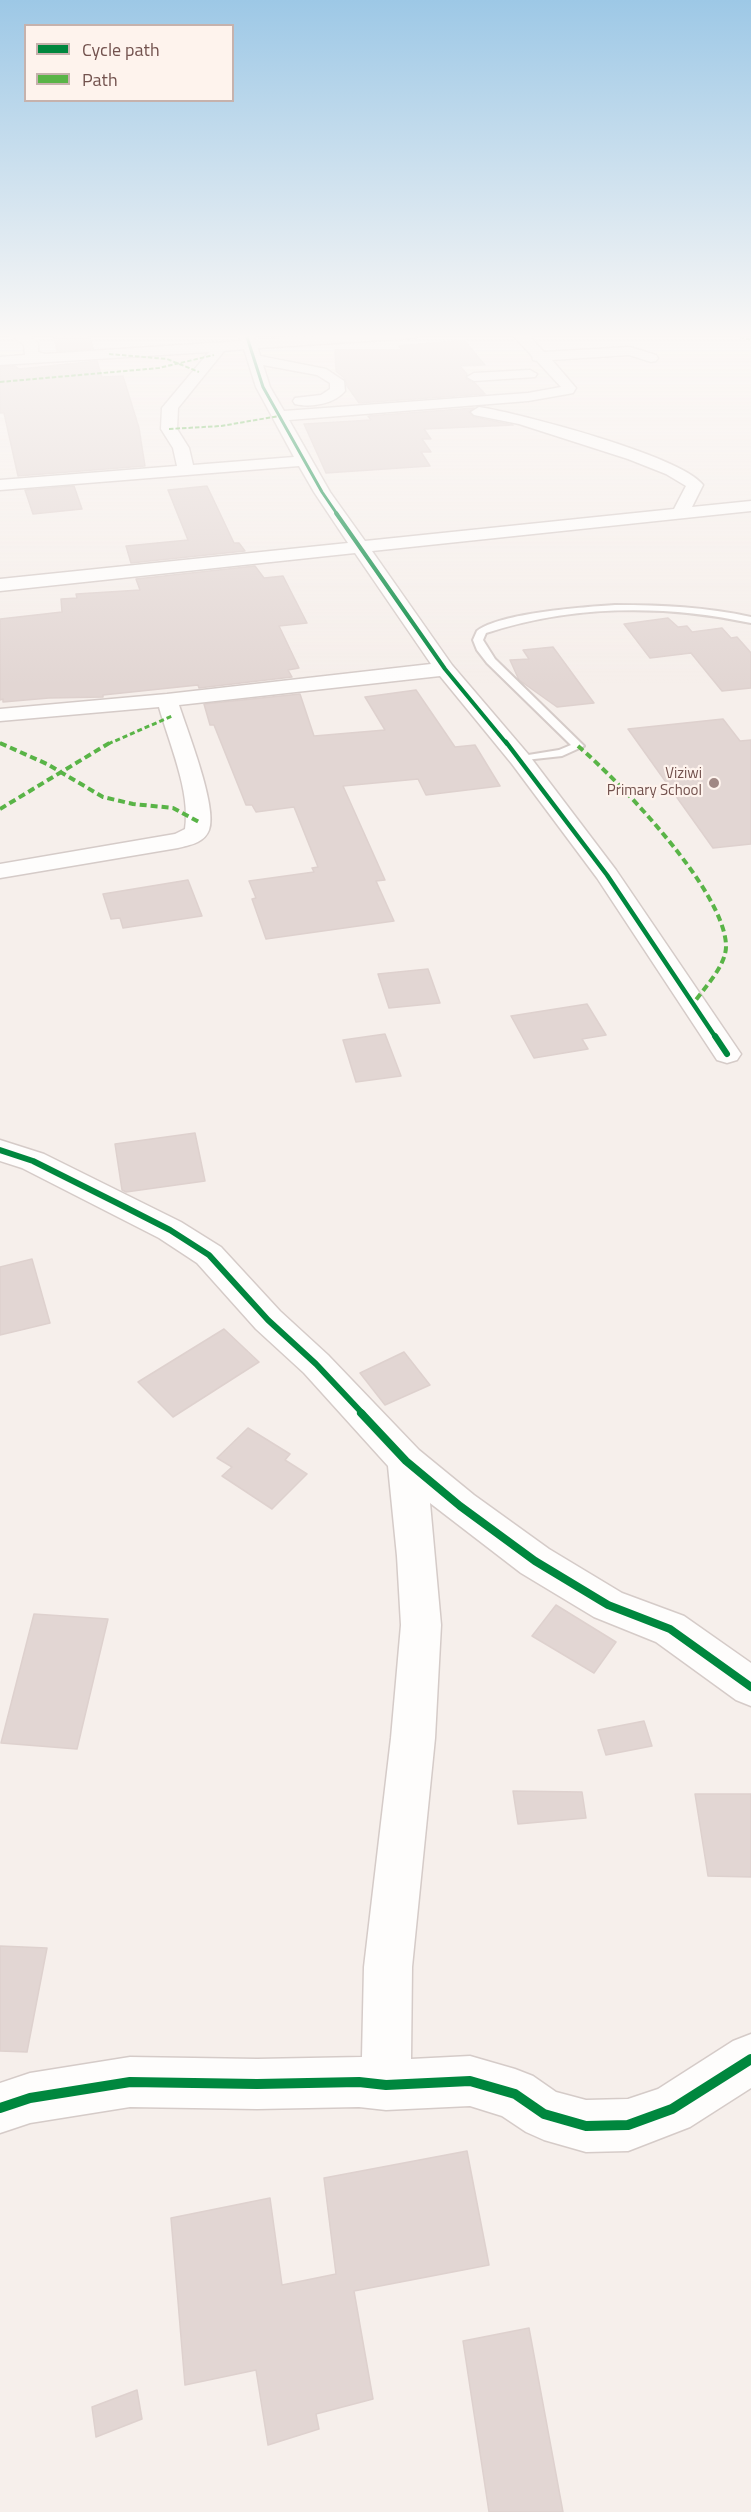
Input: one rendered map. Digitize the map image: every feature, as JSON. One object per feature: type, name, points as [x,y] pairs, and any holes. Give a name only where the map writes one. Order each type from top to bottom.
[{"type":"street","points":[[182,451],[186,471]]},
{"type":"street","points":[[298,451],[445,669],[520,759],[607,875],[727,1054]]},
{"type":"street","points":[[620,451],[638,457],[691,482],[694,487],[680,514]]},
{"type":"street","points":[[0,485],[303,461]]},
{"type":"street","points":[[0,585],[751,506]]},
{"type":"street","points":[[0,715],[167,700],[445,669]]},
{"type":"street","points":[[0,871],[191,837],[197,830],[199,807],[167,700]]},
{"type":"street","points":[[0,1149],[33,1161],[117,1203],[170,1230],[209,1255],[268,1320],[316,1364],[406,1461],[460,1506],[535,1561],[608,1605],[670,1629],[751,1687]]},
{"type":"street","points":[[386,2085],[388,1967],[413,1738],[422,1624],[406,1461]]},
{"type":"street","points":[[0,2108],[30,2098],[130,2082],[257,2084],[359,2082],[386,2085],[470,2081],[516,2094],[544,2114],[586,2126],[607,2126],[628,2124],[672,2109],[751,2059]]},
{"type":"lane","points":[[520,759],[562,753],[578,746],[491,662],[478,640],[482,631],[527,618],[621,608],[715,612],[751,620]]},
{"type":"building","points":[[12,451],[143,451],[145,466],[18,476]]},
{"type":"building","points":[[316,451],[431,452],[421,452],[430,466],[326,473]]},
{"type":"building","points":[[74,486],[82,509],[33,514],[25,490]]},
{"type":"building","points":[[207,486],[234,543],[239,543],[245,551],[131,563],[126,546],[188,540],[168,490]]},
{"type":"building","points":[[255,566],[264,578],[283,576],[307,623],[279,626],[299,668],[288,670],[292,677],[199,688],[198,685],[103,695],[103,697],[3,702],[3,699],[0,700],[0,619],[62,612],[61,599],[77,598],[76,594],[140,590],[136,579]]},
{"type":"building","points":[[668,618],[678,627],[687,626],[692,632],[722,628],[731,638],[737,637],[751,653],[751,688],[722,691],[691,653],[650,658],[624,624]]},
{"type":"building","points":[[553,647],[594,703],[557,707],[519,680],[510,660],[529,659],[523,650]]},
{"type":"building","points":[[416,690],[455,747],[475,745],[500,786],[426,795],[418,779],[343,786],[385,880],[376,881],[394,921],[266,939],[252,899],[256,898],[249,881],[314,872],[312,868],[318,867],[294,807],[256,812],[252,805],[246,805],[214,725],[210,725],[204,704],[300,694],[314,736],[385,730],[365,697]]},
{"type":"building","points":[[723,719],[740,741],[751,740],[751,844],[713,848],[628,729]]},
{"type":"building","points":[[188,880],[202,916],[123,928],[120,918],[111,919],[103,894]]},
{"type":"building","points":[[428,969],[440,1003],[389,1008],[378,974]]},
{"type":"building","points":[[587,1004],[606,1035],[582,1039],[588,1049],[534,1058],[511,1016]]},
{"type":"building","points":[[385,1034],[401,1076],[356,1082],[343,1040]]},
{"type":"building","points":[[195,1133],[205,1181],[126,1192],[122,1190],[115,1144]]},
{"type":"building","points":[[32,1259],[50,1323],[0,1335],[0,1267]]},
{"type":"building","points":[[224,1329],[259,1362],[173,1417],[138,1382]]},
{"type":"building","points":[[404,1352],[430,1385],[385,1405],[360,1373]]},
{"type":"building","points":[[248,1428],[290,1454],[285,1460],[307,1474],[272,1509],[222,1476],[232,1467],[217,1458]]},
{"type":"building","points":[[556,1605],[616,1642],[594,1673],[532,1636]]},
{"type":"building","points":[[34,1614],[108,1619],[77,1749],[1,1743]]},
{"type":"building","points":[[644,1721],[652,1746],[606,1755],[598,1730]]},
{"type":"building","points":[[513,1791],[582,1792],[586,1818],[518,1824]]},
{"type":"building","points":[[695,1794],[751,1794],[751,1877],[708,1876]]},
{"type":"building","points":[[0,1946],[47,1948],[27,2052],[0,2051]]},
{"type":"building","points":[[467,2151],[489,2265],[354,2291],[373,2399],[316,2414],[319,2429],[268,2445],[256,2370],[185,2385],[171,2218],[270,2198],[282,2285],[336,2274],[324,2178]]},
{"type":"building","points":[[529,2328],[563,2512],[489,2512],[463,2341]]},
{"type":"building","points":[[137,2390],[142,2419],[96,2437],[92,2407]]},
{"type":"marked path","points":[[0,809],[118,738],[172,716]]},
{"type":"marked path","points":[[0,743],[47,764],[103,797],[133,804],[173,808],[199,822]]},
{"type":"marked path","points":[[578,746],[617,782],[667,838],[709,898],[722,924],[725,952],[718,967],[693,1004]]},
{"type":"cycle path","points":[[299,451],[322,492],[445,669],[520,759],[607,875],[727,1054]]},
{"type":"cycle path","points":[[0,1150],[33,1161],[117,1203],[170,1230],[209,1255],[268,1320],[316,1364],[406,1461],[460,1506],[535,1561],[608,1605],[670,1629],[751,1687]]},
{"type":"cycle path","points":[[0,2108],[30,2098],[130,2082],[257,2084],[359,2082],[386,2085],[470,2081],[515,2094],[544,2114],[586,2126],[628,2125],[672,2109],[751,2059]]},
{"type":"place","name":"Viziwi Primary School","points":[[714,783]]}]
